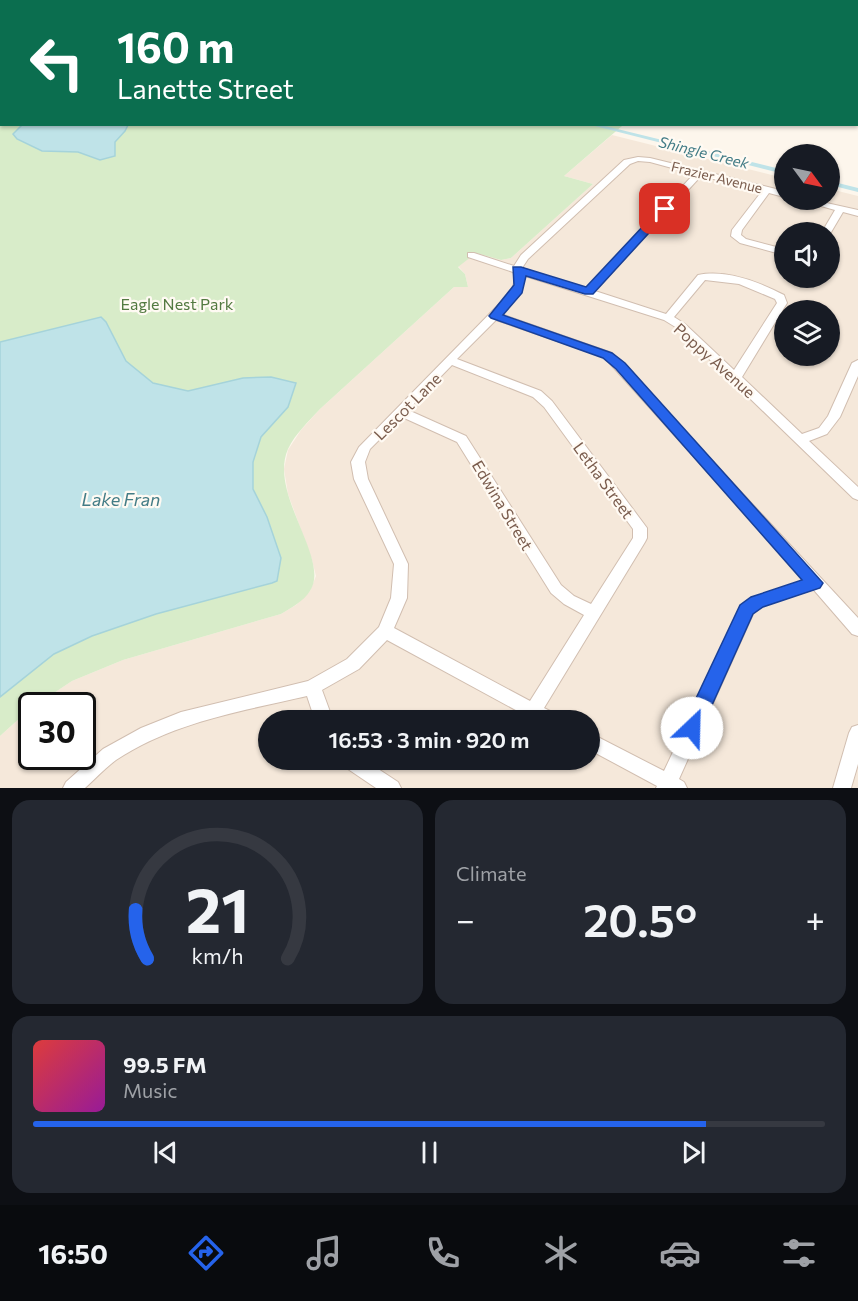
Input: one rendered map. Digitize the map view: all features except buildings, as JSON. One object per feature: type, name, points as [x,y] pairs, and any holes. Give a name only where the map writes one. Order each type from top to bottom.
[{"type":"street","name":"Frazier Avenue","points":[[517,269],[524,257],[627,162],[638,159],[650,160],[774,192]]},
{"type":"street","points":[[589,292],[699,172]]},
{"type":"street","points":[[767,190],[736,230],[736,236],[743,241],[774,249]]},
{"type":"street","points":[[840,209],[858,213]]},
{"type":"street","name":"Poppy Avenue","points":[[471,255],[668,318],[681,326],[858,495]]},
{"type":"street","name":"Lescot Lane","points":[[72,788],[109,755],[147,734],[187,717],[312,687],[353,664],[385,631],[399,598],[401,564],[361,479],[358,462],[365,447],[402,412],[516,293],[521,277],[517,269]]},
{"type":"street","points":[[668,318],[702,277],[717,276],[768,290],[780,297],[782,303],[736,377]]},
{"type":"street","points":[[495,316],[608,356],[620,366],[858,629]]},
{"type":"street","name":"Letha Street","points":[[451,361],[537,394],[548,404],[640,528],[640,538],[534,710]]},
{"type":"street","points":[[800,440],[823,431],[834,417],[858,363]]},
{"type":"street","name":"Edwina Street","points":[[402,412],[462,439],[556,589],[569,600],[594,613]]},
{"type":"street","points":[[600,747],[670,786],[747,610],[757,602],[814,583]]},
{"type":"street","points":[[385,631],[531,710]]},
{"type":"street","points":[[312,687],[320,710]]},
{"type":"street","points":[[842,788],[858,733]]},
{"type":"street","points":[[365,770],[392,788]]},
{"type":"shaded area","points":[[612,135],[774,176],[774,210],[840,210],[840,192],[858,196],[858,788],[0,788],[0,736],[18,720],[18,770],[96,770],[96,692],[56,692],[72,681],[123,660],[281,614],[296,605],[310,591],[316,576],[288,494],[284,469],[288,450],[301,430],[320,409],[454,287],[468,287],[465,274],[458,266],[474,252],[501,260],[511,258],[593,184],[564,176]]},
{"type":"green space","name":"Eagle Nest Park","points":[[0,126],[622,126],[564,176],[593,184],[511,258],[501,260],[476,253],[458,267],[465,274],[468,287],[454,287],[320,409],[294,438],[288,449],[284,467],[286,486],[313,562],[314,578],[310,591],[304,598],[281,614],[123,660],[72,681],[56,692],[18,692],[18,720],[0,736]]},
{"type":"water","points":[[21,126],[128,126],[115,142],[115,156],[100,160],[78,152],[42,151],[17,139],[13,134]]},
{"type":"water","name":"Lake Fran","points":[[101,317],[106,322],[126,361],[153,383],[188,391],[243,378],[271,377],[296,383],[288,407],[261,437],[253,462],[253,489],[267,517],[281,558],[277,581],[156,614],[92,636],[54,654],[0,697],[0,342]]},
{"type":"waterway","name":"Shingle Creek","points":[[597,126],[774,170]]},
{"type":"waterway","name":"Shingle Creek","points":[[840,186],[858,190]]},
{"type":"route","points":[[665,209],[589,292],[517,269],[521,277],[520,285],[516,293],[495,316],[608,356],[620,366],[814,583],[757,602],[747,610],[692,728]]}]
